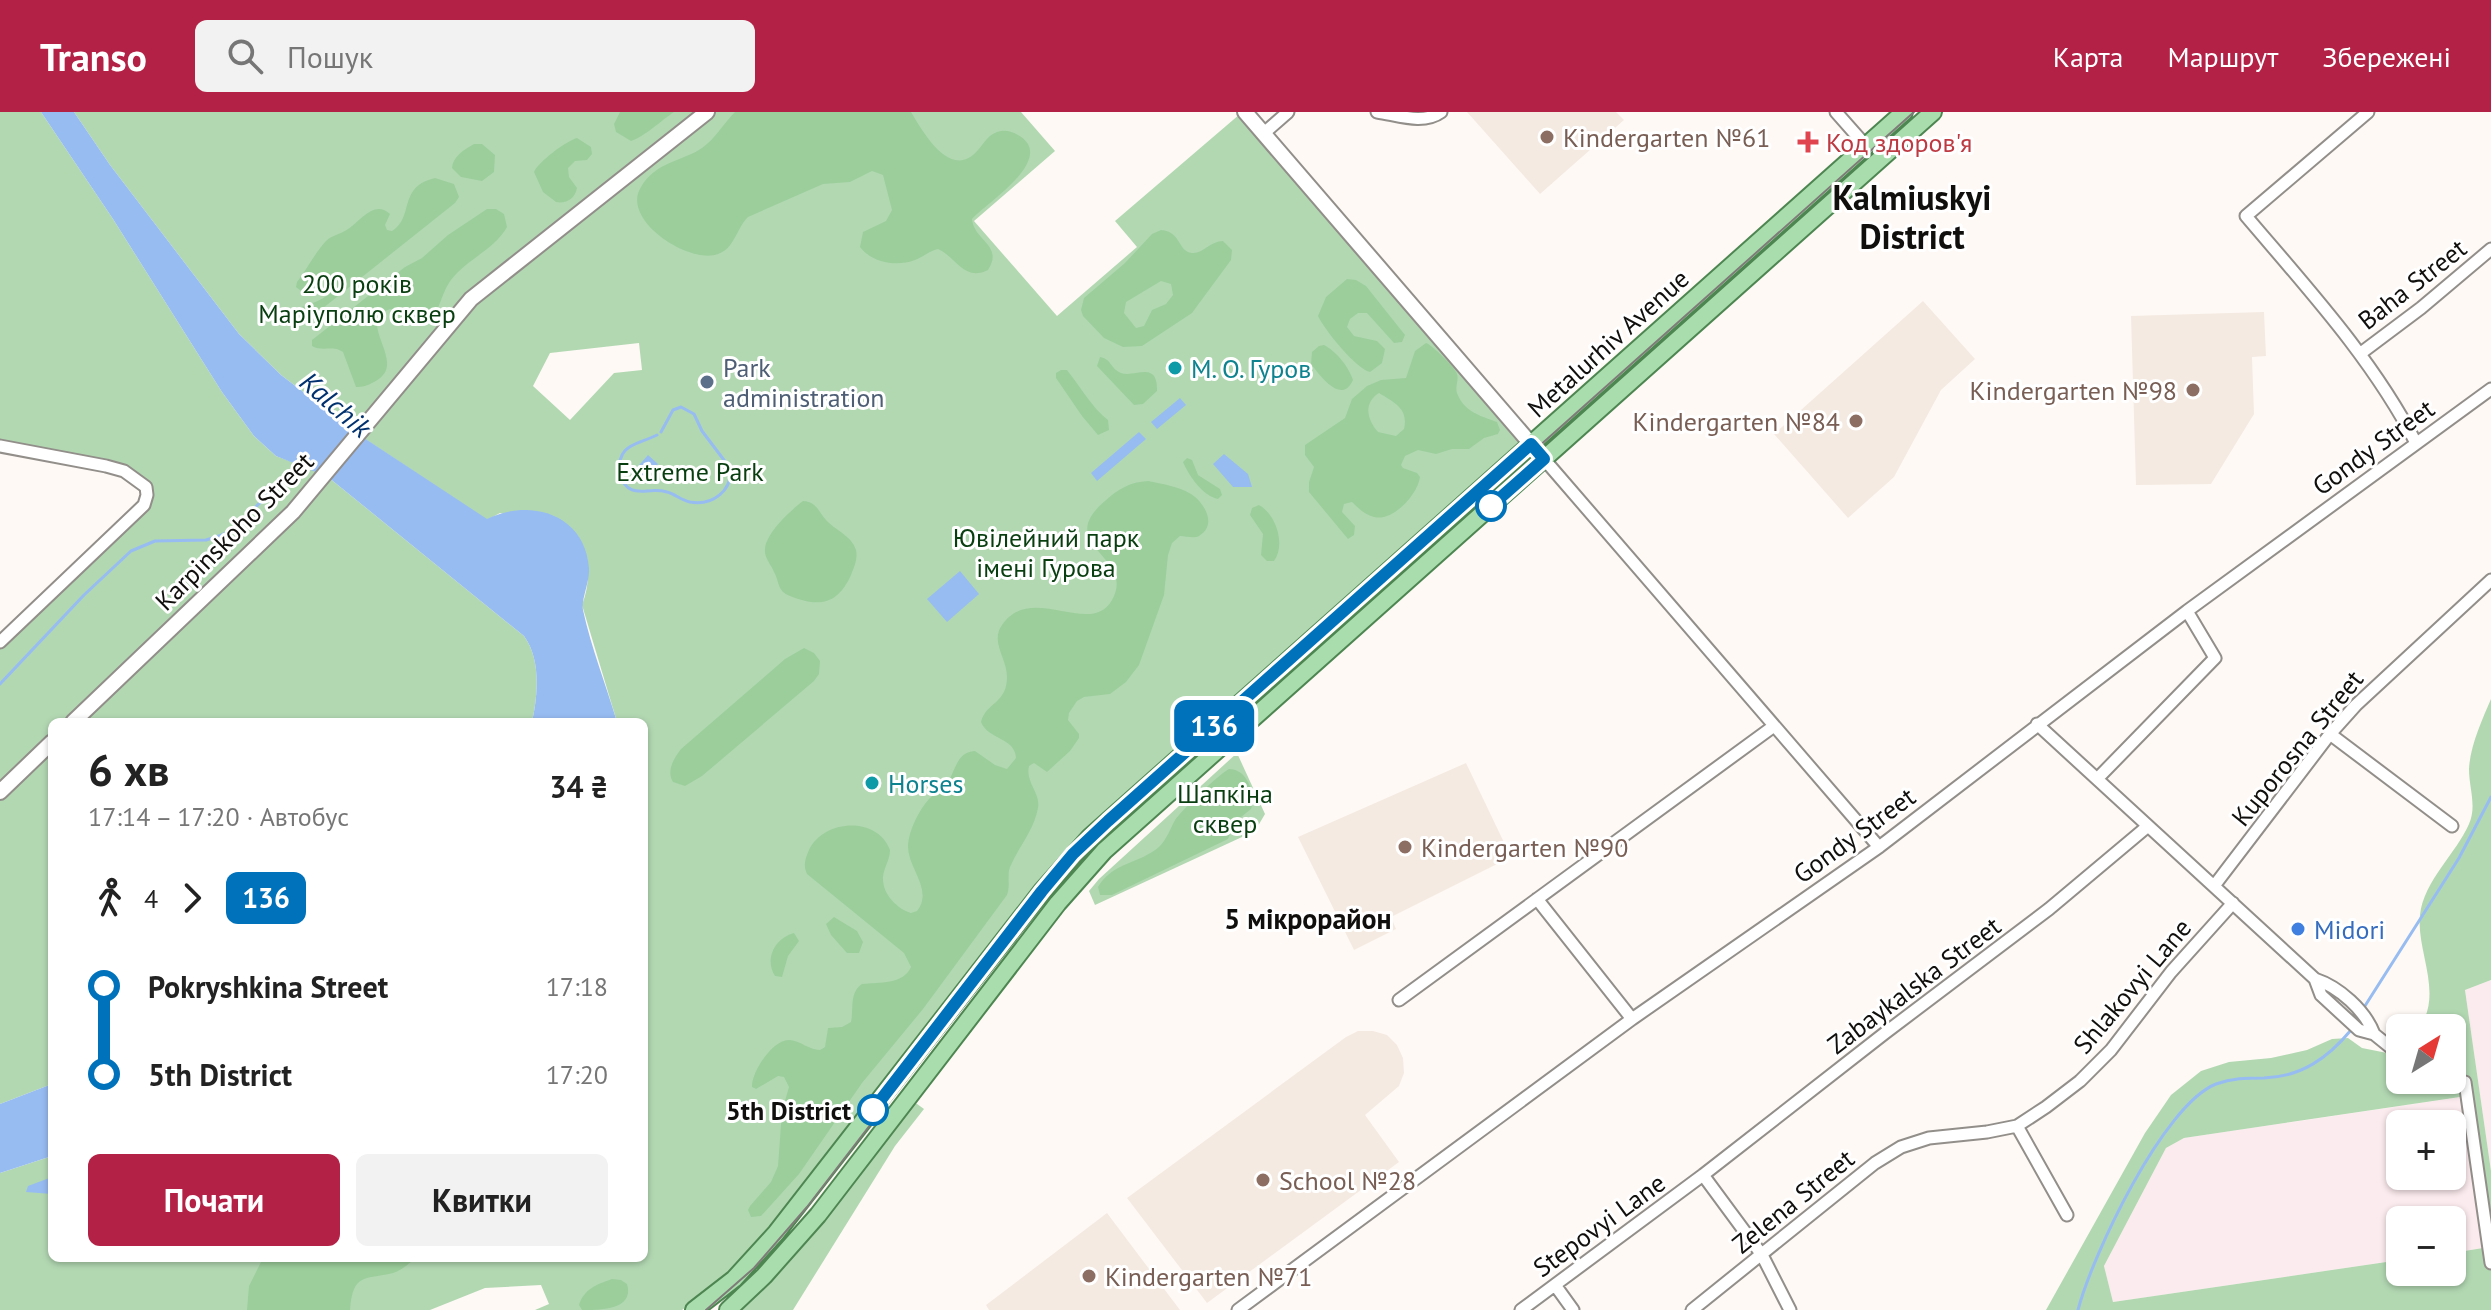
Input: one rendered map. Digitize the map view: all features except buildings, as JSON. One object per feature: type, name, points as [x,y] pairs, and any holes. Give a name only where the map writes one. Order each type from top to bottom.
[{"type":"main road","name":"Metalurhiv Avenue","points":[[694,1310],[734,1279],[802,1203],[1073,854],[1904,112]]},
{"type":"main road","name":"Metalurhiv Avenue","points":[[728,1310],[764,1276],[818,1215],[1048,915],[1088,868],[1132,825],[1933,112]]},
{"type":"main road","points":[[1866,146],[1879,161]]},
{"type":"main road","points":[[1531,444],[1544,459]]},
{"type":"street","name":"Karpinskoho Street","points":[[77,718],[293,512],[471,299],[707,112]]},
{"type":"street","points":[[1245,112],[1531,444]]},
{"type":"street","points":[[1263,134],[1288,112]]},
{"type":"street","points":[[1377,112],[1419,119],[1428,119],[1441,112]]},
{"type":"street","points":[[1836,112],[1866,146]]},
{"type":"street","points":[[2368,112],[2246,216],[2361,353],[2400,411],[2416,443]]},
{"type":"street","name":"Baha Street","points":[[2361,353],[2491,249]]},
{"type":"street","name":"Gondy Street","points":[[1238,1310],[1632,1019],[1879,847],[2187,611],[2491,389]]},
{"type":"street","points":[[0,446],[115,469],[136,478],[146,487],[147,495],[144,505],[0,642]]},
{"type":"street","points":[[1544,459],[1879,847]]},
{"type":"street","name":"Kuporosna Street","points":[[2214,886],[2330,734],[2384,678],[2491,580]]},
{"type":"street","points":[[2097,779],[2215,658],[2187,611]]},
{"type":"street","points":[[2037,724],[2315,979],[2331,985],[2355,1007],[2369,1020],[2374,1034]]},
{"type":"street","points":[[1399,1000],[1774,726]]},
{"type":"street","points":[[2330,734],[2452,826]]},
{"type":"street","points":[[0,792],[48,746]]},
{"type":"street","name":"Zabaykalska Street","points":[[1703,1175],[2049,909],[2148,826]]},
{"type":"street","points":[[1537,899],[1632,1019]]},
{"type":"street","name":"Shlakovyi Lane","points":[[1929,1138],[2017,1126],[2080,1081],[2111,1050],[2171,972],[2233,903]]},
{"type":"street","points":[[2315,979],[2321,995],[2359,1030],[2374,1034],[2386,1044]]},
{"type":"street","points":[[2466,1089],[2491,1263]]},
{"type":"street","points":[[2017,1126],[2067,1215]]},
{"type":"street","name":"Zelena Street","points":[[1692,1310],[1875,1163],[1901,1147],[1929,1138]]},
{"type":"street","points":[[1703,1175],[1762,1255],[1790,1310]]},
{"type":"street","name":"Stepovyi Lane","points":[[1521,1310],[1703,1175]]},
{"type":"street","points":[[1555,1285],[1573,1310]]},
{"type":"shaded area","name":"Kindergarten №61","points":[[1467,112],[1616,112],[1624,120],[1540,194]]},
{"type":"shaded area","name":"Kindergarten №84","points":[[1923,301],[1975,359],[1941,390],[1894,477],[1848,518],[1774,434]]},
{"type":"shaded area","name":"Kindergarten №98","points":[[2264,312],[2266,356],[2252,357],[2254,414],[2211,484],[2136,485],[2131,316]]},
{"type":"shaded area","name":"Kindergarten №90","points":[[1466,763],[1511,857],[1391,917],[1396,929],[1354,950],[1298,837]]},
{"type":"shaded area","points":[[2491,980],[2491,1171],[2465,990]]},
{"type":"shaded area","name":"School №28","points":[[1358,1031],[1387,1035],[1397,1045],[1403,1058],[1404,1073],[1399,1086],[1365,1115],[1399,1162],[1207,1303],[1127,1198]]},
{"type":"shaded area","points":[[2461,1097],[2463,1110],[2386,1110],[2386,1190],[2466,1190],[2466,1131],[2483,1248],[2466,1251],[2466,1206],[2386,1206],[2386,1262],[2113,1302],[2104,1266],[2166,1148],[2184,1138]]},
{"type":"shaded area","name":"Kindergarten №71","points":[[1107,1213],[1180,1310],[989,1310],[986,1305]]},
{"type":"green space","points":[[0,112],[41,112],[222,392],[254,436],[276,456],[322,473],[302,496],[72,718],[48,718],[48,741],[0,787],[0,642],[147,495],[136,478],[0,446]]},
{"type":"green space","name":"200 років Маріуполю сквер","points":[[74,112],[707,112],[484,287],[354,431],[281,375],[239,334],[110,165]]},
{"type":"green space","points":[[620,112],[674,112],[631,141],[616,132],[614,124]]},
{"type":"green space","name":"Ювілейний парк імені Гурова","points":[[715,112],[1021,112],[1055,151],[974,221],[1057,316],[1137,247],[1115,221],[1240,114],[1524,443],[1103,816],[797,1198],[729,1274],[682,1310],[535,1310],[549,1304],[541,1285],[485,1288],[430,1310],[0,1310],[0,1173],[48,1157],[48,1262],[648,1262],[648,718],[616,718],[582,605],[588,570],[578,536],[500,513],[487,520],[362,437],[461,317],[487,291]],"holes":[[[639,343],[642,370],[614,373],[570,420],[533,386],[550,353]]]},
{"type":"green space","points":[[735,112],[911,112],[930,141],[948,157],[958,160],[968,158],[997,132],[1008,131],[1018,135],[1028,145],[1030,156],[1025,168],[972,219],[993,255],[988,270],[980,273],[966,271],[938,249],[900,263],[878,260],[865,252],[860,247],[863,232],[886,221],[892,210],[883,175],[872,171],[850,182],[823,184],[748,217],[732,243],[718,254],[706,256],[691,253],[661,237],[640,213],[637,200],[641,187],[661,167],[707,144]]},
{"type":"green space","points":[[577,138],[591,147],[592,154],[587,160],[575,161],[568,168],[576,192],[570,200],[556,202],[543,192],[534,172],[553,152]]},
{"type":"green space","points":[[474,144],[482,144],[495,155],[494,172],[482,181],[461,177],[452,168],[457,157]]},
{"type":"green space","points":[[435,178],[454,184],[459,197],[455,203],[303,324],[291,326],[287,317],[291,312],[323,298],[332,290],[334,284],[326,279],[305,294],[296,287],[326,241],[379,209],[390,214],[385,225],[387,230],[392,231],[403,218],[415,188]]},
{"type":"green space","points":[[487,209],[496,209],[504,214],[507,227],[495,242],[451,280],[427,324],[418,324],[390,309],[379,314],[378,331],[387,359],[383,375],[369,384],[356,387],[343,352],[312,346],[312,340],[405,267],[422,258],[448,235]]},
{"type":"green space","points":[[1168,231],[1187,252],[1192,253],[1223,241],[1232,250],[1231,260],[1192,313],[1142,346],[1123,347],[1104,338],[1083,316],[1084,298],[1125,263],[1152,234]],"holes":[[[1161,281],[1171,284],[1173,295],[1166,304],[1152,310],[1144,326],[1136,328],[1124,313],[1126,302]]]},
{"type":"green space","points":[[1347,279],[1366,286],[1405,335],[1402,342],[1394,343],[1367,313],[1358,313],[1350,319],[1347,327],[1354,336],[1377,341],[1385,349],[1382,363],[1370,372],[1333,339],[1318,316],[1326,297]]},
{"type":"green space","points":[[1426,343],[1438,352],[1457,374],[1457,393],[1464,405],[1497,422],[1500,430],[1469,449],[1452,449],[1436,454],[1418,450],[1405,456],[1401,465],[1403,468],[1420,477],[1415,491],[1396,511],[1381,517],[1368,515],[1352,502],[1344,504],[1342,512],[1355,526],[1354,535],[1348,539],[1309,492],[1314,467],[1305,455],[1305,445],[1345,418],[1352,399],[1367,386],[1381,380],[1406,378],[1415,351]],"holes":[[[1379,393],[1399,406],[1404,416],[1404,429],[1396,436],[1378,432],[1369,417],[1371,402]]]},
{"type":"green space","points":[[1324,345],[1337,355],[1351,375],[1353,380],[1343,390],[1332,386],[1311,364],[1312,352]]},
{"type":"green space","points":[[1100,357],[1124,374],[1143,372],[1153,375],[1157,391],[1143,404],[1134,405],[1097,366]]},
{"type":"green space","points":[[1067,370],[1108,420],[1109,430],[1098,435],[1082,416],[1056,378],[1056,373]]},
{"type":"green space","points":[[1187,458],[1192,460],[1198,475],[1220,489],[1222,495],[1218,499],[1202,490],[1193,479],[1183,462]]},
{"type":"green space","points":[[328,477],[524,636],[536,666],[537,689],[533,718],[83,718]]},
{"type":"green space","points":[[1148,481],[1191,494],[1204,508],[1208,526],[1199,536],[1180,536],[1172,543],[1164,595],[1139,665],[1126,682],[1110,694],[1084,697],[1077,701],[1068,720],[1079,738],[1070,751],[1047,772],[1034,763],[1029,766],[1038,808],[1010,868],[1007,895],[923,1009],[862,1083],[799,1174],[761,1216],[751,1217],[750,1206],[771,1182],[778,1166],[782,1111],[789,1087],[784,1077],[778,1076],[756,1089],[752,1087],[759,1065],[770,1050],[783,1041],[794,1041],[816,1050],[825,1047],[828,1028],[842,1027],[851,1022],[854,996],[862,984],[896,980],[911,967],[904,953],[807,874],[805,862],[809,850],[826,832],[838,827],[863,827],[874,831],[890,850],[883,877],[888,895],[906,911],[917,911],[923,895],[908,845],[912,827],[922,809],[948,782],[964,754],[975,751],[1007,769],[1016,758],[1011,746],[984,728],[981,722],[1006,686],[1006,670],[998,644],[1002,625],[1014,613],[1028,608],[1090,614],[1102,610],[1112,600],[1117,585],[1114,572],[1091,540],[1087,529],[1091,516],[1120,490]]},
{"type":"green space","points":[[803,501],[814,505],[851,541],[856,550],[855,563],[846,585],[827,601],[810,602],[786,594],[766,555],[766,543],[774,529]]},
{"type":"green space","points":[[1259,505],[1270,515],[1277,530],[1279,547],[1274,561],[1267,561],[1261,555],[1263,534],[1250,515],[1252,508]]},
{"type":"green space","points":[[804,648],[814,653],[820,661],[819,674],[814,681],[702,776],[685,786],[673,782],[671,769],[681,749],[785,659]]},
{"type":"green space","points":[[2491,699],[2491,980],[2465,990],[2491,1171],[2491,1310],[2046,1310],[2145,1133],[2171,1095],[2201,1071],[2229,1062],[2271,1058],[2307,1050],[2332,1039],[2348,1038],[2362,1048],[2386,1053],[2386,1094],[2466,1094],[2466,1014],[2426,1014],[2429,987],[2420,915],[2428,890],[2469,824],[2473,804],[2470,760]],"holes":[[[2460,1097],[2462,1110],[2466,1110],[2466,1136],[2483,1248],[2466,1251],[2466,1286],[2386,1286],[2386,1262],[2113,1302],[2104,1266],[2166,1148],[2184,1138]]]},
{"type":"green space","points":[[48,752],[48,1086],[0,1104],[0,798]]},
{"type":"green space","name":"Шапкіна сквер","points":[[1237,753],[1265,814],[1255,831],[1095,905],[1089,891],[1099,879]]},
{"type":"green space","name":"Шапкіна сквер","points":[[1229,769],[1243,775],[1254,800],[1251,809],[1236,821],[1228,839],[1112,895],[1100,895],[1098,887],[1104,879],[1159,847],[1179,815]]},
{"type":"green space","points":[[834,917],[857,931],[863,942],[859,953],[847,953],[831,935],[826,924]]},
{"type":"green space","points":[[794,933],[799,941],[788,956],[782,977],[775,976],[771,963],[773,950],[781,939]]},
{"type":"green space","points":[[913,1101],[924,1109],[895,1146],[793,1310],[737,1310]]},
{"type":"green space","points":[[261,1262],[411,1262],[396,1272],[358,1283],[350,1310],[247,1310],[249,1286]]},
{"type":"green space","points":[[612,1279],[627,1284],[626,1299],[614,1307],[582,1310],[579,1305],[588,1291]]},
{"type":"water","points":[[41,112],[74,112],[110,165],[239,334],[281,375],[358,434],[487,519],[521,510],[553,515],[566,523],[585,550],[589,568],[583,610],[616,718],[533,718],[537,689],[536,666],[524,636],[328,477],[276,456],[254,436],[222,392]]},
{"type":"water","points":[[1180,398],[1186,405],[1157,429],[1151,422]]},
{"type":"water","points":[[1139,432],[1146,439],[1097,481],[1091,473]]},
{"type":"water","points":[[1224,454],[1248,474],[1252,487],[1233,487],[1213,464]]},
{"type":"water","points":[[648,455],[658,464],[642,481],[633,472]]},
{"type":"water","points":[[960,571],[979,594],[947,622],[927,599]]},
{"type":"water","points":[[48,1086],[48,1157],[0,1173],[0,1104]]},
{"type":"water","points":[[48,1178],[48,1194],[26,1192],[28,1186]]},
{"type":"waterway","points":[[657,435],[629,447],[621,456],[619,474],[628,488],[667,492],[698,503],[719,495],[728,484],[730,468],[702,431],[694,414],[681,407],[673,410],[661,432]]},
{"type":"waterway","points":[[0,684],[84,595],[131,551],[155,541],[206,540],[222,535],[237,526],[300,462]]},
{"type":"waterway","points":[[2363,1009],[2459,858],[2491,797]]},
{"type":"waterway","points":[[2078,1310],[2098,1255],[2132,1185],[2153,1150],[2195,1098],[2222,1082],[2277,1077],[2302,1070],[2333,1049],[2351,1030]]},
{"type":"tram line","points":[[706,1310],[754,1268],[807,1207],[1047,895],[1095,842],[1914,112]]},
{"type":"bus line","name":"136","points":[[873,1110],[1073,854],[1531,444],[1544,459],[1491,506]]},
{"type":"place","name":"Kindergarten №61","points":[[1547,137]]},
{"type":"place","name":"Код здоров'я","points":[[1808,142]]},
{"type":"place","name":"М. О. Гуров","points":[[1175,368]]},
{"type":"place","name":"Park administration","points":[[707,382]]},
{"type":"place","name":"Kindergarten №98","points":[[2193,390]]},
{"type":"place","name":"Kindergarten №84","points":[[1856,421]]},
{"type":"place","name":"Horses","points":[[872,783]]},
{"type":"place","name":"Kindergarten №90","points":[[1405,847]]},
{"type":"place","name":"Midori","points":[[2298,929]]},
{"type":"place","name":"5th District","points":[[873,1110]]},
{"type":"place","name":"School №28","points":[[1263,1180]]},
{"type":"place","name":"Kindergarten №71","points":[[1089,1276]]},
{"type":"district","name":"Kalmiuskyi District","points":[[1912,216]]},
{"type":"district","name":"5 мікрорайон","points":[[1308,918]]},
{"type":"water label","name":"Kalchik","points":[[336,404]]},
{"type":"park label","name":"Extreme Park","points":[[690,471]]}]
